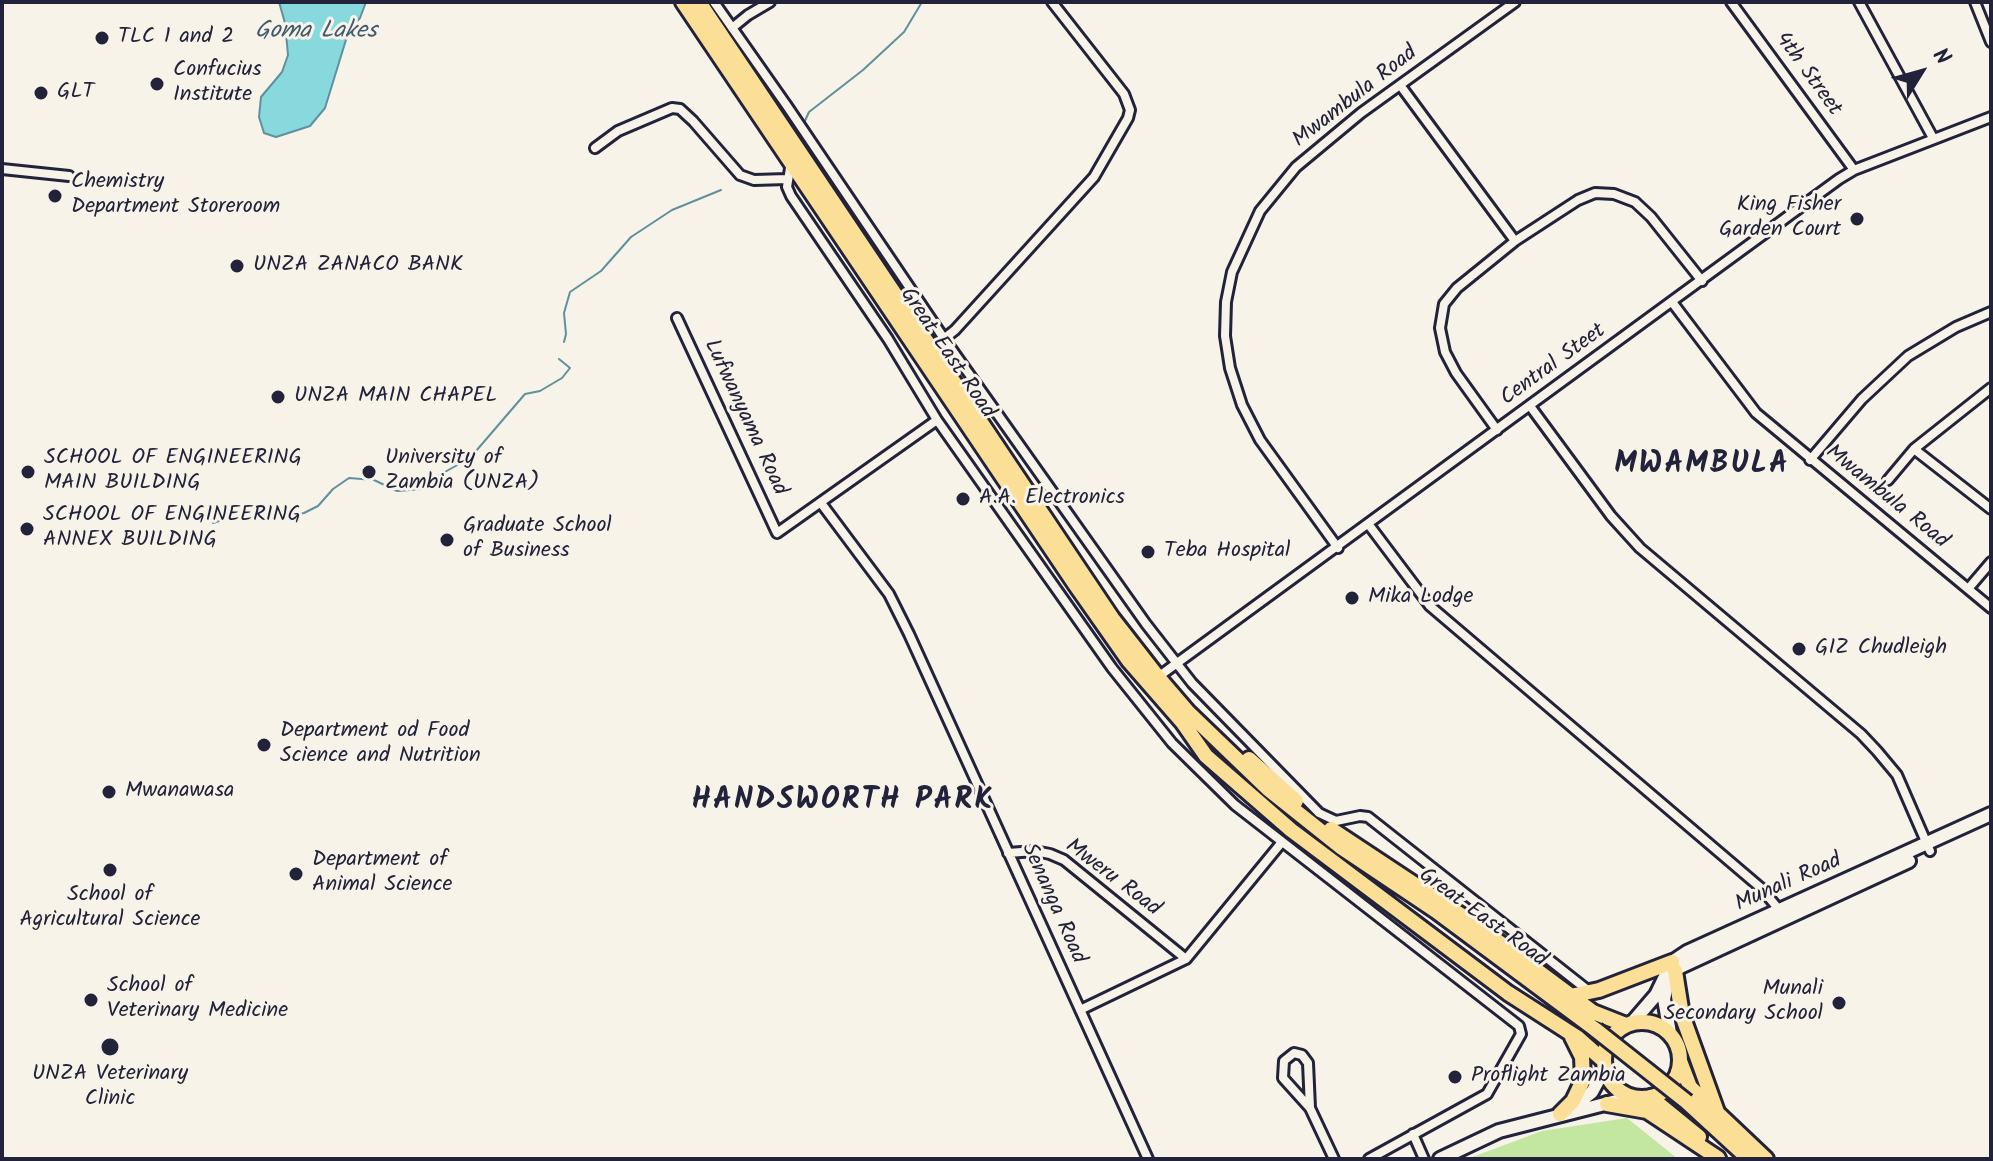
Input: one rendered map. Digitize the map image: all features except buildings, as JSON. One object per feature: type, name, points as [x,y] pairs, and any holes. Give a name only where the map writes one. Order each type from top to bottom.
[{"type":"main road","name":"Great East Road","points":[[683,2],[1075,584],[1187,719],[1342,848],[1436,911],[1685,1105],[1749,1159]]},
{"type":"main road","name":"Great East Road","points":[[699,2],[1153,681]]},
{"type":"main road","name":"Great East Road","points":[[1187,719],[1224,737],[1316,818],[1476,925],[1570,996],[1604,1019],[1628,1025]]},
{"type":"main road","name":"Great East Road","points":[[1187,719],[1206,756],[1291,830],[1520,1002],[1586,1044],[1604,1065]]},
{"type":"main road","name":"Munali Road","points":[[1674,964],[1692,960],[1991,814]]},
{"type":"main road","name":"Munali Road","points":[[1928,847],[1991,823]]},
{"type":"main road","points":[[1570,996],[1591,993],[1674,964]]},
{"type":"main road","points":[[1563,1113],[1592,1092],[1612,1036],[1628,1025],[1656,995],[1674,964]]},
{"type":"main road","points":[[1440,1159],[1499,1131],[1632,1097],[1650,1097],[1671,1084],[1680,1060],[1670,1033],[1664,999],[1674,964]]},
{"type":"main road","points":[[1674,964],[1682,1015],[1717,1112]]},
{"type":"main road","points":[[1628,1025],[1648,1022],[1670,1033]]},
{"type":"main road","points":[[1563,1029],[1578,1046],[1584,1068],[1579,1091],[1563,1113]]},
{"type":"main road","points":[[1680,1060],[1690,1087],[1766,1159]]},
{"type":"main road","points":[[1604,1065],[1611,1084],[1632,1097]]},
{"type":"main road","points":[[1650,1097],[1687,1125],[1718,1158]]},
{"type":"main road","points":[[1607,1104],[1647,1111],[1718,1158]]},
{"type":"main road","name":"Great East Road","points":[[1685,1105],[1738,1159]]},
{"type":"street","points":[[714,2],[945,340],[1146,624],[1225,719],[1319,813],[1336,821],[1368,817],[1591,993]]},
{"type":"street","points":[[732,28],[770,2]]},
{"type":"street","points":[[931,349],[945,340],[1094,177],[1128,118],[1130,110],[1124,94],[1052,2]]},
{"type":"street","name":"Mwambula Road","points":[[1338,548],[1267,451],[1242,405],[1230,368],[1225,336],[1226,302],[1232,272],[1260,211],[1321,144],[1515,2]]},
{"type":"street","name":"4th Street","points":[[1731,2],[1854,170]]},
{"type":"street","points":[[1859,2],[1933,138]]},
{"type":"street","points":[[1975,2],[1988,26],[1991,42]]},
{"type":"street","points":[[1400,85],[1515,241]]},
{"type":"street","points":[[595,148],[618,131],[672,108],[680,109],[740,175],[754,180],[787,179]]},
{"type":"street","name":"Central Steet","points":[[1133,696],[1854,170],[1991,117]]},
{"type":"street","points":[[791,161],[787,179],[791,196],[888,339],[937,420],[1133,696],[1172,743],[1205,777],[1282,842],[1519,1026],[1521,1034],[1487,1094],[1369,1159]]},
{"type":"street","points":[[2,169],[69,176]]},
{"type":"street","points":[[1497,430],[1456,373],[1445,352],[1440,328],[1444,304],[1457,288],[1515,241],[1578,200],[1595,193],[1614,194],[1635,202],[1651,217],[1702,281]]},
{"type":"street","name":"Mwambula Road","points":[[1672,302],[1756,413],[1991,608]]},
{"type":"street","points":[[1810,460],[1862,399],[1908,356],[1956,327],[1991,312]]},
{"type":"street","name":"Lufwanyama Road","points":[[677,318],[777,533],[821,503]]},
{"type":"street","points":[[1888,480],[1914,449],[1991,388]]},
{"type":"street","points":[[1530,406],[1611,516],[1640,548],[1861,734],[1877,751],[1897,775],[1928,847]]},
{"type":"street","points":[[821,503],[937,420]]},
{"type":"street","points":[[1914,449],[1991,509]]},
{"type":"street","name":"Senanga Road","points":[[821,503],[889,594],[1148,1159]]},
{"type":"street","points":[[1369,525],[1430,606],[1761,888],[1782,914]]},
{"type":"street","points":[[1968,589],[1991,562]]},
{"type":"street","points":[[1080,1010],[1186,959],[1282,842]]},
{"type":"street","name":"Mweru Road","points":[[1008,853],[1035,851],[1064,860],[1186,959]]},
{"type":"street","points":[[1310,1108],[1308,1063],[1302,1055],[1294,1053],[1284,1061],[1283,1078],[1310,1108],[1334,1159]]},
{"type":"street","points":[[1413,1134],[1424,1159]]},
{"type":"green space","points":[[1627,1118],[1678,1159],[1467,1159],[1542,1131]]},
{"type":"water","name":"Goma Lakes","points":[[279,2],[366,2],[360,18],[349,30],[325,108],[310,126],[276,137],[264,133],[259,117],[261,97],[282,72],[288,55]]},
{"type":"waterway","points":[[804,123],[809,112],[863,70],[904,32],[922,2]]},
{"type":"waterway","points":[[564,342],[564,313],[570,292],[601,271],[631,237],[672,210],[721,190]]},
{"type":"waterway","points":[[213,523],[241,514],[281,518],[304,513],[318,506],[333,489],[349,478],[374,480],[397,491],[422,489],[434,478],[470,458],[525,394],[540,391],[562,378],[570,368],[559,359]]},
{"type":"place","name":"TLC 1 and 2","points":[[102,38]]},
{"type":"place","name":"Confucius Institute","points":[[157,84]]},
{"type":"place","name":"GLT","points":[[41,93]]},
{"type":"place","name":"Chemistry Department Storeroom","points":[[55,196]]},
{"type":"place","name":"King Fisher Garden Court","points":[[1857,219]]},
{"type":"place","name":"UNZA ZANACO BANK","points":[[237,266]]},
{"type":"place","name":"UNZA MAIN CHAPEL","points":[[278,397]]},
{"type":"place","name":"SCHOOL OF ENGINEERING MAIN BUILDING","points":[[28,472]]},
{"type":"place","name":"University of Zambia (UNZA)","points":[[369,472]]},
{"type":"place","name":"A.A. Electronics","points":[[963,499]]},
{"type":"place","name":"SCHOOL OF ENGINEERING ANNEX BUILDING","points":[[27,529]]},
{"type":"place","name":"Graduate School of Business","points":[[447,540]]},
{"type":"place","name":"Teba Hospital","points":[[1148,552]]},
{"type":"place","name":"Mika Lodge","points":[[1352,598]]},
{"type":"place","name":"GIZ Chudleigh","points":[[1799,649]]},
{"type":"place","name":"Department od Food Science and Nutrition","points":[[264,745]]},
{"type":"place","name":"Mwanawasa","points":[[109,792]]},
{"type":"place","name":"School of Agricultural Science","points":[[110,870]]},
{"type":"place","name":"Department of Animal Science","points":[[296,874]]},
{"type":"place","name":"School of Veterinary Medicine","points":[[91,1000]]},
{"type":"place","name":"Munali Secondary School","points":[[1839,1003]]},
{"type":"place","name":"UNZA Veterinary Clinic","points":[[110,1047]]},
{"type":"place","name":"Proflight Zambia","points":[[1455,1077]]},
{"type":"district","name":"MWAMBULA","points":[[1702,467]]},
{"type":"district","name":"HANDSWORTH PARK","points":[[843,803]]}]
